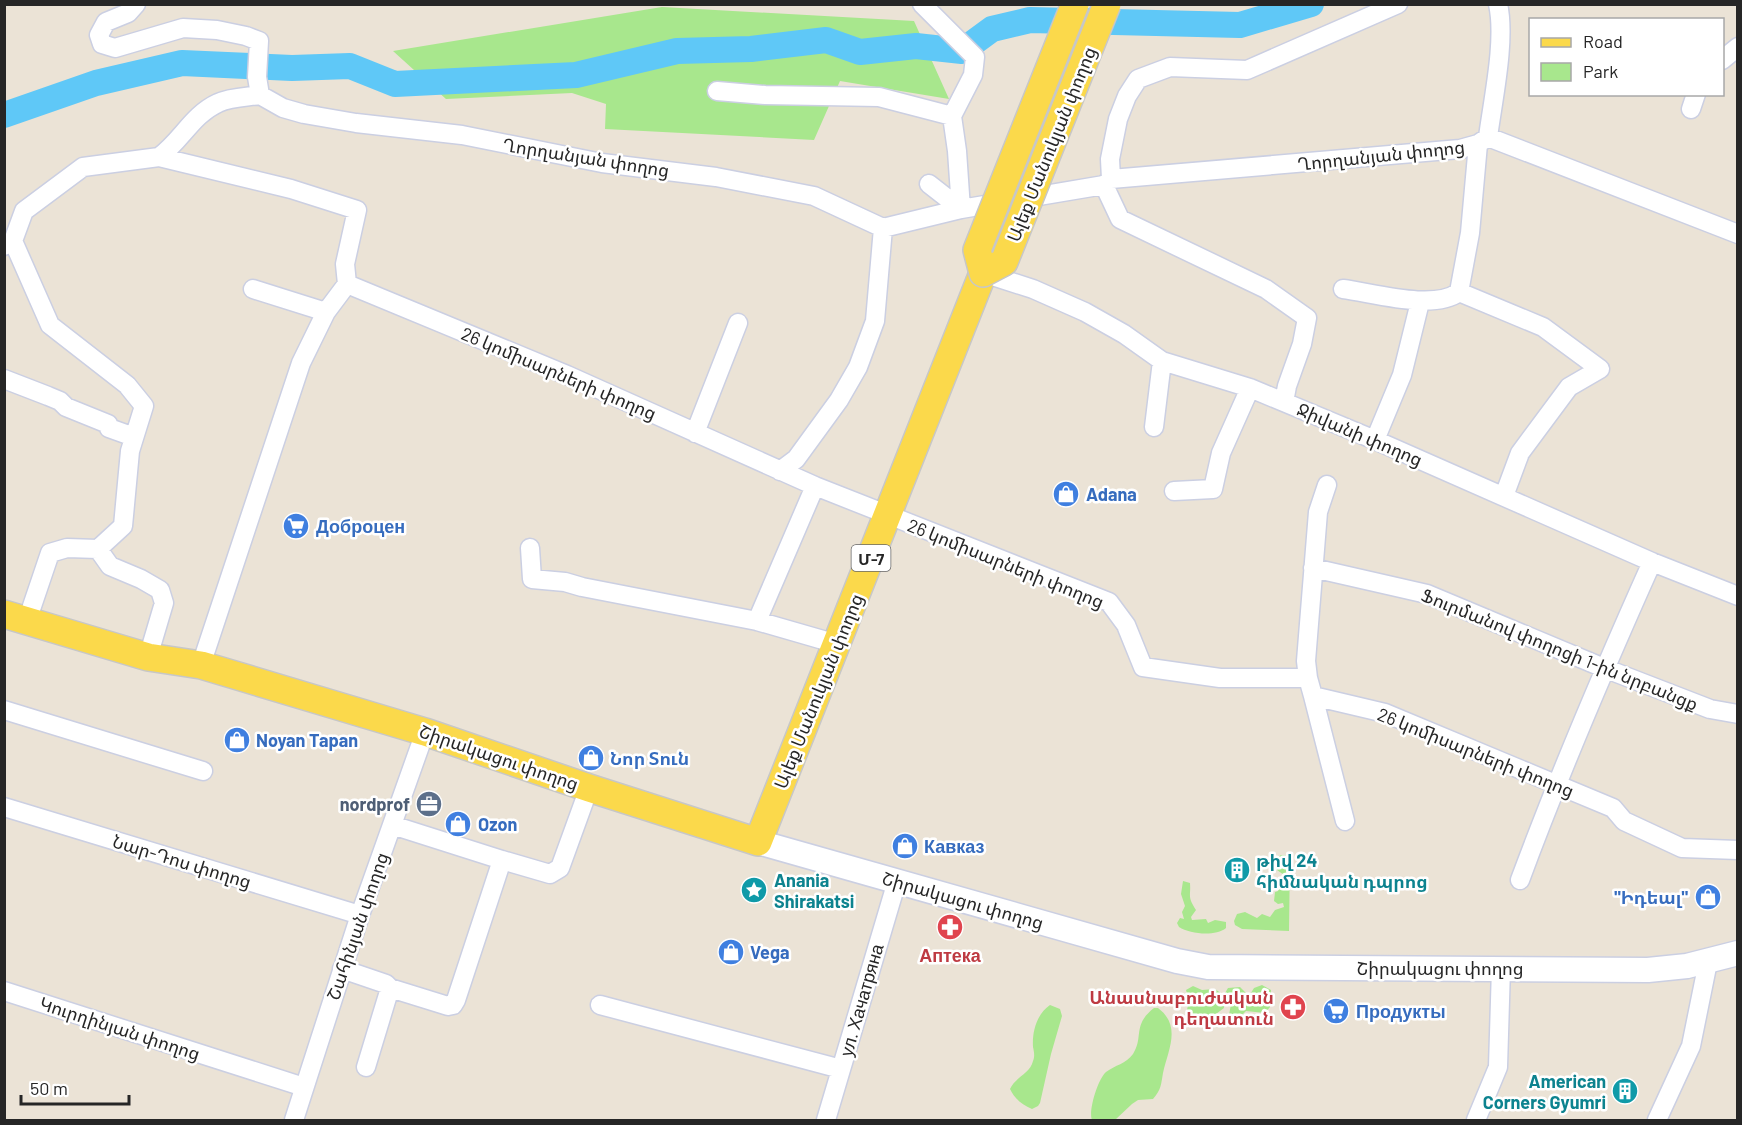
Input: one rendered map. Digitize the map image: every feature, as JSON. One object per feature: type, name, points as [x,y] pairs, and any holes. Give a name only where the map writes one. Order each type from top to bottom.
[{"type":"main road","name":"Ալեք Մանուկյան փողոց","points":[[758,842],[984,273],[977,250],[1075,4]]},
{"type":"main road","name":"Ալեք Մանուկյան փողոց","points":[[984,273],[1005,262],[1107,4]]},
{"type":"main road","name":"Շիրակացու փողոց","points":[[16,617],[148,657],[201,665],[425,732],[758,842],[1165,957],[1208,967],[1648,970],[1707,962],[1737,953]]},
{"type":"street","points":[[136,4],[128,13],[106,22],[99,34],[102,44],[115,48],[183,28],[217,30],[259,41],[257,77],[260,95],[220,101],[199,114],[173,146],[159,157]]},
{"type":"street","points":[[922,4],[975,57],[973,75],[952,116],[961,209]]},
{"type":"street","points":[[1284,402],[1287,386],[1302,344],[1307,318],[1266,289],[1120,219],[1108,182],[1118,119],[1127,96],[1138,79],[1170,67],[1247,70],[1398,4]]},
{"type":"street","points":[[1343,289],[1420,302],[1452,297],[1459,292],[1500,44],[1501,17],[1498,4]]},
{"type":"street","points":[[1724,58],[1737,47]]},
{"type":"street","points":[[717,91],[765,95],[879,97],[952,116]]},
{"type":"street","name":"Ղորղանյան փողոց","points":[[260,95],[283,108],[304,114],[356,123],[462,135],[602,163],[716,177],[814,196],[883,228],[961,209],[1108,182],[1460,149],[1483,140],[1737,234]]},
{"type":"street","points":[[16,617],[50,553],[67,548],[98,549],[123,526],[128,460],[144,406],[127,385],[50,325],[9,244],[24,211],[83,167],[159,157],[291,189],[357,210],[345,264],[347,284],[326,312],[301,363],[201,665]]},
{"type":"street","points":[[929,184],[961,209]]},
{"type":"street","points":[[780,471],[796,459],[839,400],[858,367],[874,321],[883,228]]},
{"type":"street","name":"Ջիվանի փողոց","points":[[984,273],[1033,289],[1085,312],[1124,334],[1162,361],[1250,388],[1375,440],[1652,562],[1737,596]]},
{"type":"street","name":"26 կոմիսարների փողոց","points":[[347,284],[567,375],[815,486],[1109,602],[1126,625],[1143,667],[1310,687],[1384,712],[1556,783],[1613,808],[1624,821],[1682,848],[1737,850]]},
{"type":"street","points":[[253,289],[326,312]]},
{"type":"street","points":[[1459,292],[1543,327],[1600,369],[1569,387],[1520,453],[1504,496]]},
{"type":"street","points":[[1375,440],[1402,375],[1420,302]]},
{"type":"street","points":[[695,433],[738,323]]},
{"type":"street","points":[[1154,427],[1162,361]]},
{"type":"street","points":[[4,379],[60,401],[66,407],[108,424],[109,428],[134,437]]},
{"type":"street","points":[[1174,491],[1213,489],[1221,453],[1250,388]]},
{"type":"street","points":[[1327,485],[1318,512],[1306,661],[1310,687],[1345,821]]},
{"type":"street","points":[[758,621],[815,486]]},
{"type":"street","points":[[530,548],[532,579],[565,582],[758,621],[837,644]]},
{"type":"street","points":[[98,549],[110,566],[160,590],[164,603],[148,657]]},
{"type":"street","points":[[1520,880],[1556,783],[1652,562]]},
{"type":"street","name":"Ֆուրմանով փողոցի 1-ին նրբանցք","points":[[1313,568],[1427,594],[1604,668],[1710,709],[1737,714]]},
{"type":"street","points":[[4,710],[203,771]]},
{"type":"street","name":"Շահինյան փողոց","points":[[294,1120],[360,915],[425,732]]},
{"type":"street","points":[[392,825],[550,874],[560,868],[589,788]]},
{"type":"street","name":"Նար-Դոս փողոց","points":[[4,807],[360,915]]},
{"type":"street","points":[[342,969],[386,984],[390,988],[448,1006],[453,1005],[502,860]]},
{"type":"street","name":"ул. Хачатряна","points":[[826,1120],[897,881]]},
{"type":"street","points":[[1657,1120],[1691,1046],[1707,962]]},
{"type":"street","points":[[1476,1120],[1498,1067],[1501,968]]},
{"type":"street","points":[[366,1067],[390,988]]},
{"type":"street","name":"Կուրղինյան փողոց","points":[[4,991],[304,1087]]},
{"type":"street","points":[[600,1005],[841,1069]]},
{"type":"green space","points":[[662,7],[914,21],[949,99],[840,81],[814,140],[605,129],[606,104],[572,93],[446,99],[393,51]]},
{"type":"green space","points":[[1281,855],[1290,856],[1289,931],[1242,929],[1235,925],[1237,914],[1245,912],[1257,918],[1262,914],[1270,917],[1275,910],[1284,907],[1283,903],[1278,904],[1274,901],[1275,892],[1279,887],[1276,883],[1284,875],[1277,870],[1277,858]]},
{"type":"green space","points":[[1183,881],[1190,883],[1190,899],[1196,910],[1191,917],[1192,920],[1206,919],[1208,923],[1215,920],[1226,922],[1226,928],[1216,933],[1202,933],[1179,927],[1177,923],[1180,918],[1184,919],[1182,912],[1185,906],[1181,894]]},
{"type":"green space","points":[[1262,985],[1271,990],[1270,1007],[1265,1013],[1246,1011],[1232,1018],[1229,1015],[1231,1004],[1225,993],[1228,988],[1240,987],[1249,996],[1254,988]]},
{"type":"green space","points":[[1193,986],[1202,990],[1215,989],[1222,994],[1224,1008],[1208,1020],[1186,1015],[1189,1000],[1186,990]]},
{"type":"green space","points":[[1050,1005],[1060,1009],[1062,1016],[1040,1103],[1032,1109],[1019,1101],[1010,1089],[1031,1065],[1034,1057],[1033,1041],[1036,1023]]},
{"type":"green space","points":[[1154,1008],[1158,1008],[1165,1015],[1171,1030],[1170,1047],[1158,1093],[1153,1099],[1138,1100],[1115,1120],[1092,1120],[1093,1103],[1100,1081],[1106,1072],[1133,1054],[1143,1020]]},
{"type":"waterway","points":[[4,115],[96,83],[182,63],[292,68],[350,66],[395,84],[576,75],[677,51],[751,49],[826,40],[860,52],[916,46],[962,51],[992,29],[1030,20],[1240,25],[1311,4]]},
{"type":"place","name":"Adana","points":[[1066,494]]},
{"type":"place","name":"Доброцен","points":[[296,526]]},
{"type":"place","name":"Noyan Tapan","points":[[237,740]]},
{"type":"place","name":"Նոր Տուն","points":[[591,758]]},
{"type":"place","name":"nordprof","points":[[429,804]]},
{"type":"place","name":"Ozon","points":[[458,824]]},
{"type":"place","name":"Кавказ","points":[[905,846]]},
{"type":"place","name":"թիվ 24 հիմնական դպրոց","points":[[1237,870]]},
{"type":"place","name":"Anania Shirakatsi","points":[[754,890]]},
{"type":"place","name":"\"Իդեալ\"","points":[[1708,897]]},
{"type":"place","name":"Аптека","points":[[950,927]]},
{"type":"place","name":"Vega","points":[[731,952]]},
{"type":"place","name":"Անասնաբուժական դեղատուն","points":[[1293,1007]]},
{"type":"place","name":"Продукты","points":[[1336,1011]]},
{"type":"place","name":"American Corners Gyumri","points":[[1625,1091]]}]
